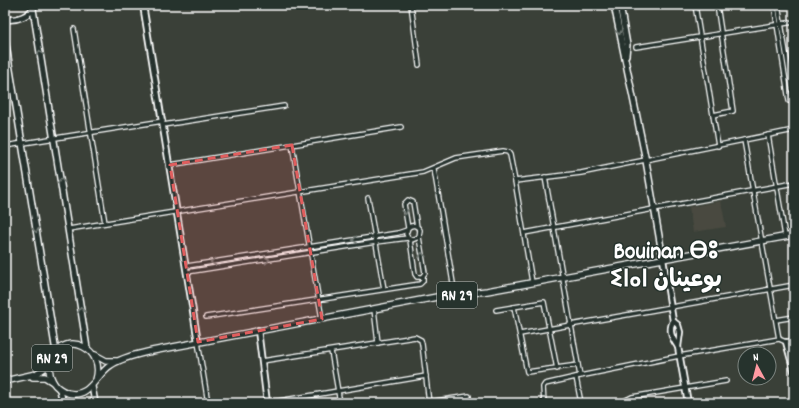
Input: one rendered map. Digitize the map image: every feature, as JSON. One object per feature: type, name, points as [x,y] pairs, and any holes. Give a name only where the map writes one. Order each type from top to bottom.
[{"type":"main road","points":[[614,5],[621,46],[626,58],[646,161],[663,259]]},
{"type":"main road","points":[[620,5],[627,45],[626,58]]},
{"type":"main road","points":[[5,18],[22,18],[34,7]]},
{"type":"main road","points":[[34,7],[87,348]]},
{"type":"main road","points":[[5,40],[56,352]]},
{"type":"main road","name":"RN 29","points":[[54,383],[49,371],[50,364],[56,352],[71,345],[87,348],[93,354],[106,361],[120,360],[145,353],[258,330],[663,259],[794,234]]},
{"type":"main road","name":"RN 29","points":[[93,354],[99,366],[96,380]]},
{"type":"main road","name":"RN 29","points":[[29,376],[45,377],[54,383],[60,390],[77,393],[92,386],[107,368],[120,360]]},
{"type":"main road","name":"RN 29","points":[[5,381],[40,372],[50,364]]},
{"type":"main road","points":[[92,386],[95,403]]},
{"type":"main road","points":[[60,390],[62,403]]},
{"type":"street","points":[[143,5],[188,272],[208,403]]},
{"type":"street","points":[[411,5],[419,65]]},
{"type":"street","points":[[695,5],[718,146]]},
{"type":"street","points":[[713,115],[733,111],[717,5]]},
{"type":"street","points":[[774,5],[779,24]]},
{"type":"street","points":[[778,5],[779,24],[791,101]]},
{"type":"street","points":[[636,47],[794,22]]},
{"type":"street","points":[[74,29],[105,224]]},
{"type":"street","points":[[5,146],[90,132],[284,106]]},
{"type":"street","points":[[170,165],[401,127]]},
{"type":"street","points":[[515,181],[581,173],[794,130]]},
{"type":"street","points":[[768,135],[785,236]]},
{"type":"street","points":[[744,140],[779,339]]},
{"type":"street","points":[[292,145],[309,253],[322,319]]},
{"type":"street","points":[[69,230],[423,172],[434,169],[456,158],[504,151],[510,155],[532,282]]},
{"type":"street","points":[[434,169],[455,295]]},
{"type":"street","points":[[545,178],[578,365],[581,403]]},
{"type":"street","points":[[524,233],[794,183]]},
{"type":"street","points":[[368,198],[384,289]]},
{"type":"street","points":[[206,317],[420,284],[423,281],[423,276],[425,273],[419,237],[421,233],[417,227],[413,202],[408,200],[404,204],[415,274],[419,277],[423,276]]},
{"type":"street","points":[[187,266],[398,233],[412,226],[417,227]]},
{"type":"street","points":[[188,272],[376,242],[409,239],[415,240],[419,237]]},
{"type":"street","points":[[236,259],[237,265]]},
{"type":"street","points":[[663,259],[673,321],[670,327],[670,334],[678,347]]},
{"type":"street","points":[[520,334],[794,285]]},
{"type":"street","points":[[496,310],[544,302],[557,369]]},
{"type":"street","points":[[514,307],[527,372],[578,365]]},
{"type":"street","points":[[374,309],[378,343]]},
{"type":"street","points":[[776,320],[794,317]]},
{"type":"street","points":[[673,321],[678,325],[680,332],[678,347],[679,356],[688,403]]},
{"type":"street","points":[[258,330],[267,403],[426,376]]},
{"type":"street","points":[[262,361],[415,338],[421,340],[429,403],[469,396]]},
{"type":"street","points":[[544,403],[544,385],[578,376],[679,356],[779,339],[786,342],[794,340]]},
{"type":"street","points":[[786,342],[794,371]]},
{"type":"street","points":[[331,351],[340,403]]},
{"type":"street","points":[[625,403],[626,400],[632,397],[726,381]]},
{"type":"highlighted area","points":[[292,145],[322,319],[198,342],[170,165]]},
{"type":"shaded area","points":[[721,201],[726,227],[693,232],[689,207]]},
{"type":"district","name":"Bouinan ⴱⵓ ⵉⵏⴰⵏ بوعينان","points":[[666,264]]}]
